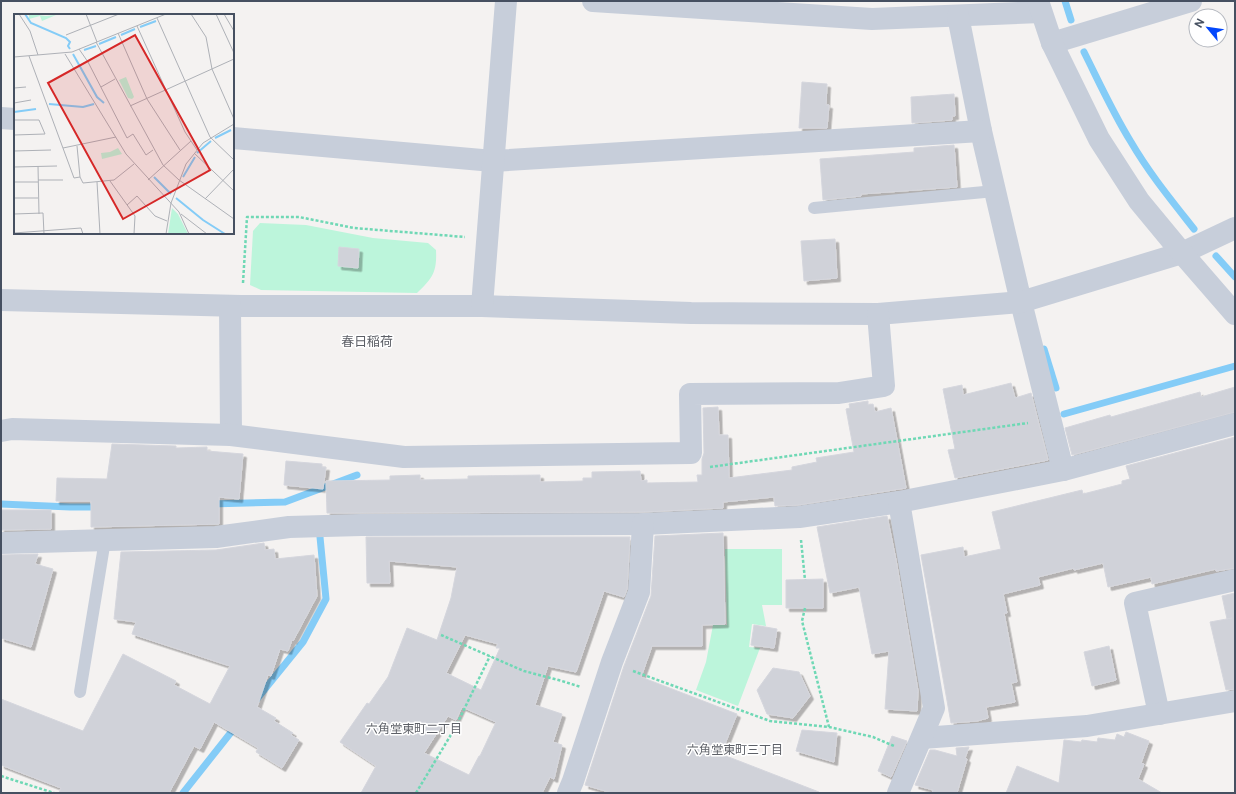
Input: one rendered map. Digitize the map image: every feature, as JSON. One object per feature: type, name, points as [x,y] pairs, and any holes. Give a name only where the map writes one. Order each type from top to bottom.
[{"type":"street","points":[[482,306],[506,1]]},
{"type":"street","points":[[593,1],[872,20],[958,16],[1040,6],[1052,43],[1099,139],[1139,201],[1182,254],[1235,314]]},
{"type":"street","points":[[1052,43],[1191,1]]},
{"type":"street","points":[[958,16],[981,131],[1062,470]]},
{"type":"street","points":[[1,118],[14,119]]},
{"type":"street","points":[[234,138],[493,161],[981,131]]},
{"type":"street","points":[[1,300],[236,306],[482,306],[691,313],[878,314],[1021,302],[1182,254],[1235,228]]},
{"type":"street","points":[[231,434],[236,306]]},
{"type":"street","points":[[1,431],[12,429],[231,434],[404,457],[691,453],[690,394],[839,393],[884,386],[878,314]]},
{"type":"street","points":[[1,543],[216,537],[289,527],[361,525],[643,524],[799,517],[899,502],[1062,470],[1235,424]]},
{"type":"street","points":[[898,793],[934,708],[899,502]]},
{"type":"street","points":[[568,793],[612,662],[639,592],[643,524]]},
{"type":"street","points":[[1159,714],[1135,603],[1235,580]]},
{"type":"street","points":[[918,746],[1087,726],[1235,701]]},
{"type":"lane","points":[[814,208],[995,191]]},
{"type":"lane","points":[[80,692],[105,540]]},
{"type":"path","points":[[236,306],[247,216],[299,217],[354,228],[487,238]]},
{"type":"path","points":[[691,453],[705,467],[1050,420]]},
{"type":"path","points":[[799,517],[805,580]]},
{"type":"path","points":[[805,608],[802,621],[829,727]]},
{"type":"path","points":[[441,635],[524,671],[562,681],[601,694]]},
{"type":"path","points":[[416,793],[455,728],[490,656]]},
{"type":"path","points":[[612,662],[770,721],[829,727],[918,746]]},
{"type":"path","points":[[1,776],[54,793]]},
{"type":"green space","points":[[260,223],[306,225],[373,238],[428,243],[436,250],[435,269],[427,283],[417,293],[261,290],[250,285],[253,231]]},
{"type":"green space","points":[[725,549],[782,549],[782,605],[762,605],[766,626],[752,624],[749,647],[760,648],[738,706],[696,690],[706,662],[713,625],[727,625]]},
{"type":"building","points":[[802,82],[827,84],[826,105],[829,105],[827,128],[799,128]]},
{"type":"building","points":[[954,94],[955,116],[952,116],[952,120],[912,123],[911,97]]},
{"type":"building","points":[[954,145],[957,187],[861,194],[861,196],[823,200],[820,159],[914,152],[914,148]]},
{"type":"building","points":[[835,239],[837,278],[804,281],[801,241]]},
{"type":"building","points":[[339,247],[359,249],[358,268],[338,266]]},
{"type":"building","points":[[1011,383],[1015,398],[1031,393],[1048,460],[955,478],[948,450],[955,449],[943,389],[962,385],[963,395]]},
{"type":"building","points":[[1235,387],[1235,412],[1072,455],[1065,428],[1110,415],[1111,417],[1200,392],[1201,397]]},
{"type":"building","points":[[868,401],[868,405],[873,404],[875,412],[891,408],[906,488],[798,505],[775,506],[774,497],[723,502],[723,508],[643,512],[327,513],[326,481],[390,480],[390,476],[420,475],[420,480],[468,479],[468,476],[540,475],[540,482],[583,481],[583,478],[592,478],[592,472],[640,471],[641,481],[647,480],[647,483],[698,482],[697,475],[702,475],[702,459],[704,453],[703,408],[718,407],[719,435],[728,435],[729,478],[792,470],[792,467],[817,462],[816,458],[854,452],[846,409],[850,408],[849,404]]},
{"type":"building","points":[[1235,437],[1235,568],[1216,571],[1216,569],[1152,584],[1151,577],[1108,587],[1103,563],[1074,570],[1074,568],[1038,577],[1040,585],[1003,594],[1007,613],[1004,613],[1017,682],[1011,683],[1015,702],[986,707],[988,718],[977,721],[951,723],[921,555],[963,547],[964,557],[1001,549],[992,512],[1082,490],[1083,494],[1122,484],[1122,481],[1130,479],[1126,466]]},
{"type":"building","points":[[112,444],[176,446],[176,448],[207,447],[207,451],[243,454],[239,499],[219,497],[219,524],[91,527],[91,501],[56,501],[57,478],[107,479]]},
{"type":"building","points":[[286,461],[322,464],[322,467],[326,467],[323,489],[284,485]]},
{"type":"building","points":[[1,510],[51,510],[51,529],[1,530]]},
{"type":"building","points":[[887,516],[918,691],[917,711],[885,709],[889,651],[872,654],[859,587],[830,593],[817,527]]},
{"type":"building","points":[[723,533],[725,624],[702,625],[702,646],[652,646],[641,677],[737,714],[721,754],[819,793],[612,793],[585,785],[624,666],[651,596],[655,536]]},
{"type":"building","points":[[366,537],[630,537],[627,589],[624,597],[604,591],[576,672],[548,666],[535,705],[562,714],[553,742],[562,745],[554,779],[550,777],[542,793],[361,793],[376,766],[340,742],[367,703],[369,704],[388,677],[407,628],[437,640],[451,598],[457,567],[389,561],[390,583],[367,583]],"holes":[[[465,635],[498,644],[496,648],[500,648],[481,690],[446,673]],[[462,707],[496,722],[469,775],[424,753],[448,716],[456,720]]]},
{"type":"building","points":[[264,543],[265,550],[274,549],[275,559],[314,555],[317,596],[293,641],[292,640],[288,651],[280,649],[271,676],[268,675],[257,707],[276,718],[274,721],[293,733],[291,735],[299,740],[282,768],[256,752],[258,748],[214,722],[200,749],[194,746],[169,793],[59,793],[61,788],[1,765],[1,699],[83,731],[123,654],[176,681],[174,685],[210,704],[230,666],[132,634],[136,622],[114,619],[121,552],[216,550]]},
{"type":"building","points":[[38,554],[35,564],[53,569],[31,647],[1,638],[1,555]]},
{"type":"building","points":[[823,579],[823,608],[786,608],[786,580]]},
{"type":"building","points":[[1235,593],[1235,689],[1226,690],[1210,622],[1227,619],[1222,596]]},
{"type":"building","points":[[754,625],[777,629],[774,648],[751,645]]},
{"type":"building","points":[[1109,646],[1116,680],[1092,686],[1084,652]]},
{"type":"building","points":[[773,668],[799,672],[810,696],[793,718],[767,714],[757,690]]},
{"type":"building","points":[[802,730],[837,733],[834,762],[796,751]]},
{"type":"building","points":[[1126,732],[1149,741],[1141,763],[1144,764],[1138,779],[1162,793],[1006,793],[1017,766],[1059,783],[1064,740],[1097,742],[1098,738],[1115,740],[1117,734],[1124,737]]},
{"type":"building","points":[[892,736],[907,741],[891,777],[878,771]]},
{"type":"building","points":[[969,747],[957,793],[932,793],[933,790],[915,785],[930,750],[957,756],[956,748]]},
{"type":"waterway","points":[[1065,1],[1071,20]]},
{"type":"waterway","points":[[1084,52],[1112,109],[1145,165],[1194,229]]},
{"type":"waterway","points":[[1216,256],[1235,277]]},
{"type":"waterway","points":[[1044,349],[1056,388]]},
{"type":"waterway","points":[[1064,414],[1235,366]]},
{"type":"waterway","points":[[210,504],[285,502],[357,475]]},
{"type":"waterway","points":[[1,504],[100,507]]},
{"type":"waterway","points":[[256,700],[303,642],[326,599],[320,537]]},
{"type":"waterway","points":[[183,793],[236,726]]},
{"type":"district","name":"春日稲荷","points":[[367,341]]},
{"type":"district","name":"六角堂東町二丁目","points":[[414,729]]},
{"type":"district","name":"六角堂東町三丁目","points":[[735,750]]}]
